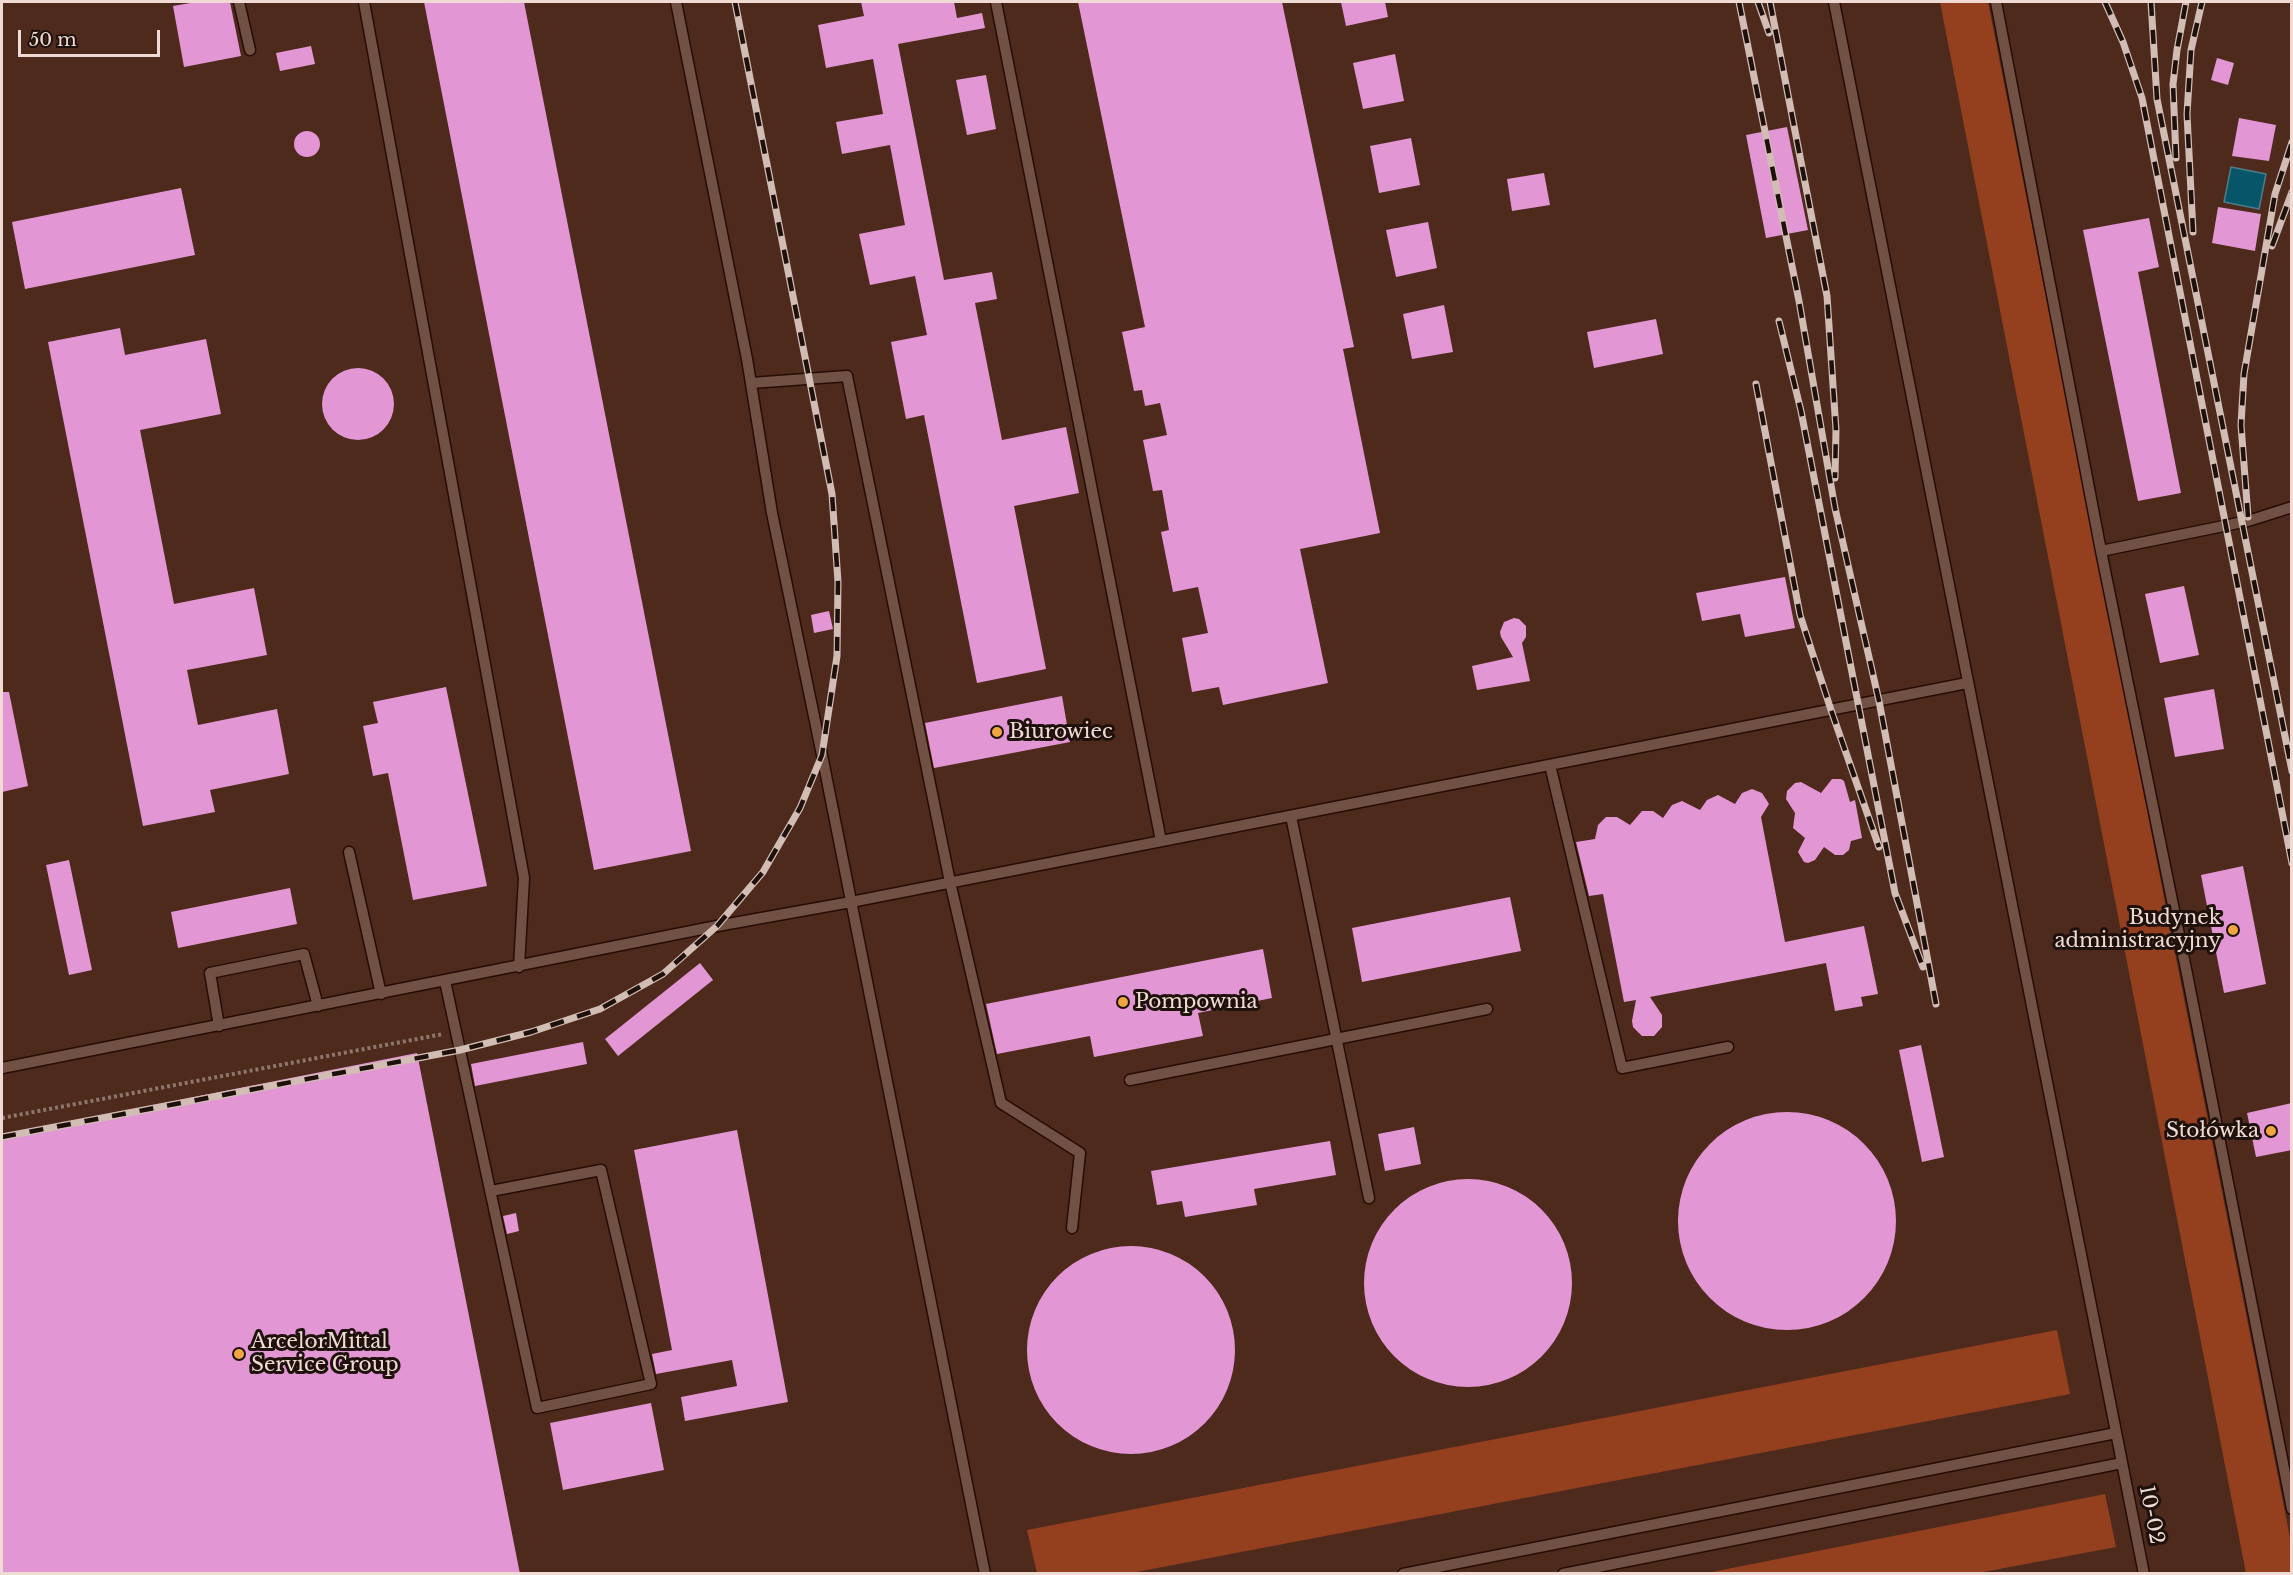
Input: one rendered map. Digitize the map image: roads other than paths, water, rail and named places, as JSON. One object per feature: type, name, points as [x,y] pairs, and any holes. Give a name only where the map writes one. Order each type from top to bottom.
[{"type":"lane","points":[[239,2],[250,50]]},
{"type":"lane","points":[[364,2],[524,878],[519,967]]},
{"type":"lane","points":[[676,2],[751,383],[772,513],[985,1574]]},
{"type":"lane","points":[[996,2],[1161,841]]},
{"type":"lane","name":"10-02","points":[[1834,2],[2144,1574]]},
{"type":"lane","points":[[1996,2],[2292,1509]]},
{"type":"lane","points":[[751,383],[847,376],[950,882],[1001,1102],[1080,1153],[1072,1228]]},
{"type":"lane","points":[[2102,551],[2248,521],[2292,507]]},
{"type":"lane","points":[[2,1068],[717,926],[851,902],[1967,683]]},
{"type":"lane","points":[[1551,765],[1622,1068],[1728,1047]]},
{"type":"lane","points":[[1291,816],[1369,1198]]},
{"type":"lane","points":[[349,852],[381,994]]},
{"type":"lane","points":[[219,1026],[210,973],[304,954],[318,1006]]},
{"type":"lane","points":[[445,981],[490,1191],[537,1408],[651,1384],[601,1170],[490,1191]]},
{"type":"lane","points":[[1130,1080],[1487,1009]]},
{"type":"lane","points":[[1403,1574],[2116,1433]]},
{"type":"lane","points":[[1563,1574],[2122,1463]]},
{"type":"water","points":[[2231,167],[2266,174],[2259,209],[2224,202]]},
{"type":"railway","points":[[2,1137],[460,1050],[531,1032],[600,1009],[663,974],[717,926],[763,872],[800,808],[822,755],[837,656],[838,582],[832,494],[735,2]]},
{"type":"railway","points":[[1739,2],[1799,301],[1835,508],[1879,701],[1936,1004]]},
{"type":"railway","points":[[1758,2],[1769,33]]},
{"type":"railway","points":[[1770,2],[1827,296],[1836,430],[1835,478]]},
{"type":"railway","points":[[2105,2],[2123,42],[2142,98],[2292,863]]},
{"type":"railway","points":[[2151,2],[2157,99],[2292,771]]},
{"type":"railway","points":[[2176,158],[2173,84],[2186,2]]},
{"type":"railway","points":[[2193,232],[2187,114],[2191,50],[2202,2]]},
{"type":"railway","points":[[2248,517],[2241,425],[2244,374],[2275,194],[2292,142]]},
{"type":"railway","points":[[2272,246],[2292,192]]},
{"type":"railway","points":[[1779,321],[1801,411],[1895,893],[1923,967]]},
{"type":"railway","points":[[1756,384],[1800,615],[1879,847]]},
{"type":"place","name":"Biurowiec","points":[[997,732]]},
{"type":"place","name":"Budynek administracyjny","points":[[2233,930]]},
{"type":"place","name":"Pompownia","points":[[1123,1002]]},
{"type":"place","name":"Stołówka","points":[[2271,1131]]},
{"type":"place","name":"ArcelorMittal Service Group","points":[[239,1354]]}]
